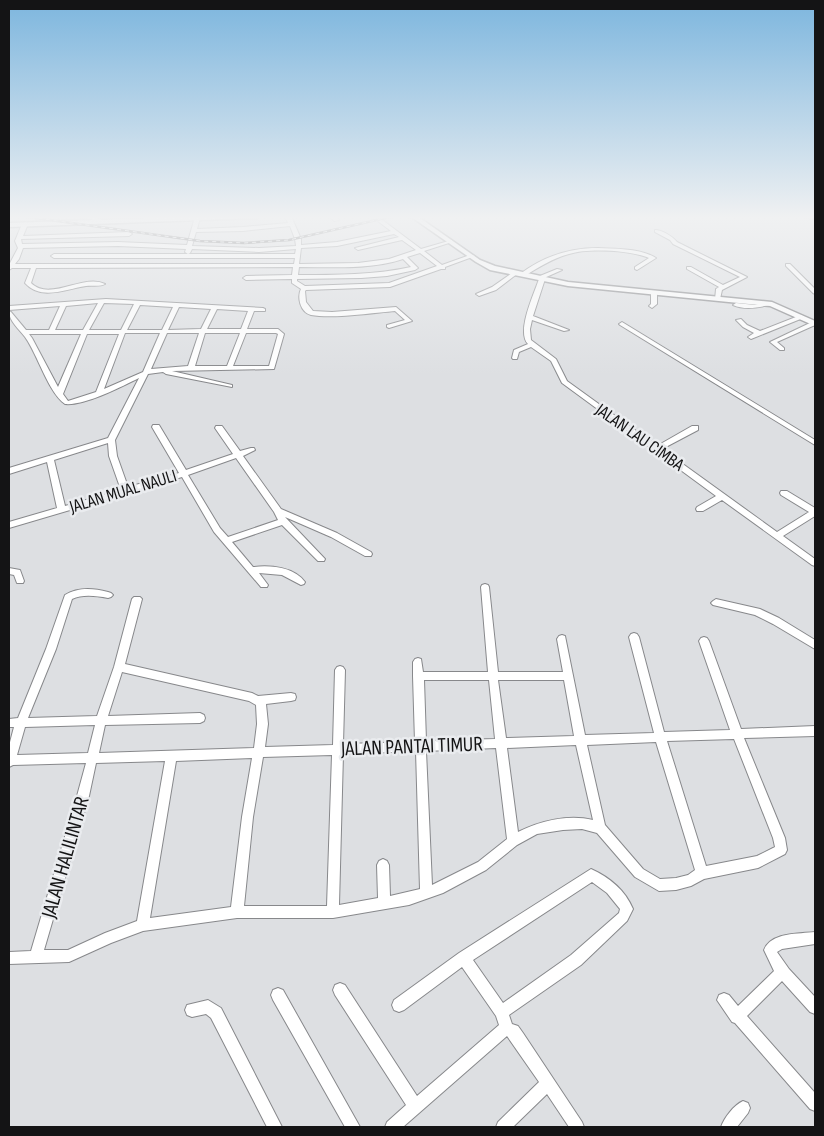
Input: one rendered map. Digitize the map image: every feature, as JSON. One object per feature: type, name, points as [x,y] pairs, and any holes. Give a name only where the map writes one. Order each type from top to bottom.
[{"type":"main road","points":[[501,269],[568,284],[767,304],[779,307],[814,323]]},
{"type":"street","points":[[33,269],[28,283],[34,289],[41,291],[61,290],[88,283],[102,284]]},
{"type":"street","points":[[296,269],[296,284],[304,288],[379,286],[404,282],[440,269]]},
{"type":"street","points":[[375,269],[379,286]]},
{"type":"street","points":[[246,278],[387,274],[410,269]]},
{"type":"street","points":[[479,294],[530,269]]},
{"type":"street","points":[[691,269],[723,287]]},
{"type":"street","points":[[718,299],[718,290],[744,277],[728,269]]},
{"type":"street","points":[[792,269],[815,292]]},
{"type":"street","points":[[515,358],[516,351],[532,344],[525,337],[540,279],[559,270]]},
{"type":"street","points":[[304,288],[301,294],[302,300],[308,312],[311,313],[332,314],[394,309],[398,310],[409,321],[389,326]]},
{"type":"street","points":[[652,306],[654,304],[654,293]]},
{"type":"street","points":[[59,394],[85,331],[102,301]]},
{"type":"street","points":[[9,308],[102,301],[263,310]]},
{"type":"street","points":[[99,393],[122,331],[138,302]]},
{"type":"street","points":[[51,332],[64,304]]},
{"type":"street","points":[[125,491],[113,456],[111,440],[146,372],[177,304]]},
{"type":"street","points":[[736,305],[755,307],[767,304]]},
{"type":"street","points":[[191,368],[203,331],[215,307]]},
{"type":"street","points":[[230,368],[242,331],[252,309]]},
{"type":"street","points":[[9,313],[25,332],[63,400],[70,403],[99,393],[146,372],[191,368],[272,368],[280,337],[280,332],[242,331],[25,332]]},
{"type":"street","points":[[530,317],[566,330]]},
{"type":"street","points":[[751,337],[801,317]]},
{"type":"street","points":[[739,320],[760,334]]},
{"type":"street","points":[[782,348],[773,342],[814,323]]},
{"type":"street","points":[[622,324],[815,443]]},
{"type":"street","name":"JALAN LAU CIMBA","points":[[532,344],[554,360],[567,385],[815,563]]},
{"type":"street","points":[[161,370],[230,386]]},
{"type":"street","points":[[156,428],[217,530],[264,585]]},
{"type":"street","points":[[219,428],[278,511],[283,521],[321,559]]},
{"type":"street","points":[[658,449],[695,428]]},
{"type":"street","points":[[9,471],[111,440]]},
{"type":"street","points":[[237,455],[251,450]]},
{"type":"street","name":"JALAN MUAL NAULI","points":[[9,525],[183,474],[237,455]]},
{"type":"street","points":[[50,458],[62,510]]},
{"type":"street","points":[[777,536],[814,512],[784,493]]},
{"type":"street","points":[[700,509],[722,496]]},
{"type":"street","points":[[278,511],[334,535],[368,554]]},
{"type":"street","points":[[226,540],[283,521]]},
{"type":"street","points":[[252,570],[286,572],[301,582]]},
{"type":"street","points":[[9,571],[17,572],[20,581]]},
{"type":"street","points":[[486,587],[493,676],[512,841]]},
{"type":"street","points":[[9,761],[21,723],[51,649],[68,597],[74,594],[92,593],[108,595]]},
{"type":"street","name":"JALAN HALILINTAR","points":[[36,956],[92,758],[100,721],[119,666],[137,599]]},
{"type":"street","points":[[716,603],[757,612],[776,621],[815,645]]},
{"type":"street","points":[[634,637],[660,737],[702,873]]},
{"type":"street","points":[[562,639],[580,739],[600,828],[634,868],[653,883],[659,885],[676,884],[691,880],[702,873],[758,862],[781,850],[779,838],[737,734],[704,641]]},
{"type":"street","points":[[418,662],[426,893]]},
{"type":"street","points":[[119,666],[198,683],[259,700],[290,697]]},
{"type":"street","points":[[333,912],[340,670]]},
{"type":"street","points":[[418,676],[568,676]]},
{"type":"street","points":[[237,912],[246,822],[254,772],[260,752],[262,706],[259,700]]},
{"type":"street","points":[[9,723],[200,718]]},
{"type":"street","name":"JALAN PANTAI TIMUR","points":[[9,761],[815,731]]},
{"type":"street","points":[[143,925],[171,756]]},
{"type":"street","points":[[9,958],[69,956],[109,937],[143,925],[237,912],[333,912],[384,903],[439,889],[482,866],[512,841],[536,829],[582,823],[600,828]]},
{"type":"street","points":[[383,865],[384,903]]},
{"type":"street","points":[[399,1005],[464,958],[591,875],[600,880],[624,902],[627,909],[625,914],[587,951],[501,1012]]},
{"type":"street","points":[[815,938],[779,942],[770,950],[772,957],[783,971],[815,1007]]},
{"type":"street","points":[[464,958],[501,1012],[507,1030]]},
{"type":"street","points":[[737,1017],[783,971]]},
{"type":"street","points":[[340,990],[416,1107]]},
{"type":"street","points":[[278,995],[353,1127]]},
{"type":"street","points":[[724,1000],[815,1104]]},
{"type":"street","points":[[192,1010],[208,1007],[216,1013],[275,1127]]},
{"type":"street","points":[[392,1127],[502,1031],[507,1030],[513,1032],[518,1038],[577,1127]]},
{"type":"street","points":[[503,1127],[548,1083]]},
{"type":"street","points":[[728,1127],[743,1108]]}]
